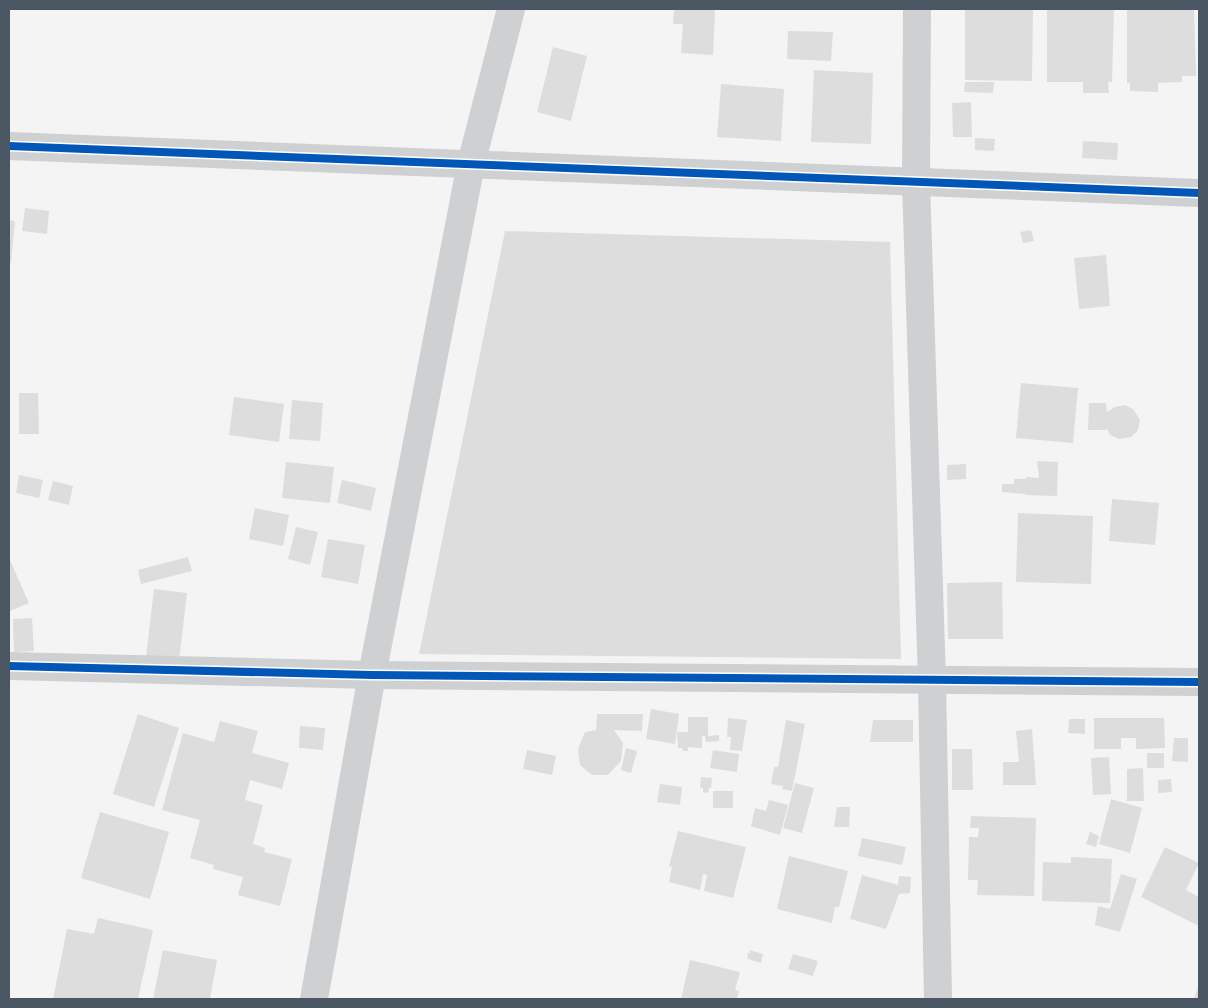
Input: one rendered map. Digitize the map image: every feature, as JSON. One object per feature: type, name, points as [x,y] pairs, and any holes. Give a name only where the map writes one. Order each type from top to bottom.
[{"type":"street","points":[[314,999],[372,675],[471,164],[511,9]]},
{"type":"street","points":[[917,9],[916,182],[932,681],[938,999]]},
{"type":"street","points":[[9,146],[1199,193]]},
{"type":"street","points":[[9,666],[372,675],[1199,682]]},
{"type":"building","points":[[674,9],[715,9],[713,55],[681,53],[683,24],[673,24]]},
{"type":"building","points":[[965,9],[1033,9],[1032,81],[965,80]]},
{"type":"building","points":[[1047,9],[1114,9],[1112,82],[1108,82],[1109,93],[1083,93],[1083,82],[1047,82]]},
{"type":"building","points":[[1127,9],[1194,9],[1196,76],[1182,76],[1182,82],[1158,83],[1158,92],[1130,91],[1130,83],[1127,83]]},
{"type":"building","points":[[788,31],[833,32],[831,61],[787,59]]},
{"type":"building","points":[[553,47],[587,56],[571,121],[537,112]]},
{"type":"building","points":[[814,70],[873,73],[871,144],[811,142]]},
{"type":"building","points":[[965,82],[994,82],[993,93],[964,92]]},
{"type":"building","points":[[721,84],[784,89],[781,141],[717,137]]},
{"type":"building","points":[[971,102],[972,137],[953,137],[952,103]]},
{"type":"building","points":[[975,138],[995,139],[994,151],[975,150]]},
{"type":"building","points":[[1083,141],[1118,143],[1117,160],[1082,158]]},
{"type":"building","points":[[25,208],[49,211],[47,234],[22,231]]},
{"type":"building","points":[[9,220],[15,221],[11,263],[9,263]]},
{"type":"building","points":[[1031,230],[1034,241],[1023,243],[1020,232]]},
{"type":"building","points":[[505,231],[890,242],[901,659],[419,654]]},
{"type":"building","points":[[1106,255],[1110,306],[1079,309],[1074,258]]},
{"type":"building","points":[[1021,383],[1078,388],[1073,443],[1016,438]]},
{"type":"building","points":[[19,393],[38,393],[39,434],[19,434]]},
{"type":"building","points":[[234,397],[284,404],[279,442],[229,435]]},
{"type":"building","points":[[292,400],[323,403],[320,441],[289,439]]},
{"type":"building","points":[[1089,403],[1106,403],[1107,412],[1115,407],[1125,405],[1133,409],[1140,420],[1138,430],[1131,437],[1119,439],[1110,435],[1106,427],[1106,430],[1088,430]]},
{"type":"building","points":[[1037,461],[1058,462],[1057,496],[1002,492],[1002,484],[1014,484],[1014,479],[1026,479],[1026,477],[1039,478]]},
{"type":"building","points":[[286,462],[334,467],[330,503],[282,498]]},
{"type":"building","points":[[966,464],[966,479],[947,480],[947,465]]},
{"type":"building","points":[[19,475],[43,480],[39,498],[16,493]]},
{"type":"building","points":[[342,480],[376,488],[371,511],[337,503]]},
{"type":"building","points":[[53,481],[73,486],[69,505],[48,500]]},
{"type":"building","points":[[1112,499],[1159,503],[1155,545],[1109,541]]},
{"type":"building","points":[[255,508],[289,515],[283,546],[249,539]]},
{"type":"building","points":[[1018,513],[1093,516],[1091,584],[1016,582]]},
{"type":"building","points":[[296,527],[318,532],[310,565],[288,559]]},
{"type":"building","points":[[328,539],[365,545],[358,584],[321,577]]},
{"type":"building","points":[[188,557],[192,571],[141,584],[138,570]]},
{"type":"building","points":[[9,558],[29,603],[10,611],[9,608]]},
{"type":"building","points":[[1002,582],[1003,639],[948,639],[947,583]]},
{"type":"building","points":[[154,589],[187,593],[179,661],[146,657]]},
{"type":"building","points":[[32,618],[34,651],[14,652],[13,619]]},
{"type":"building","points":[[651,709],[679,714],[675,744],[646,739]]},
{"type":"building","points":[[138,714],[179,728],[154,807],[113,794]]},
{"type":"building","points":[[597,714],[643,714],[642,731],[614,730],[623,743],[621,761],[608,775],[592,775],[580,765],[578,749],[585,732],[596,730]]},
{"type":"building","points":[[688,717],[708,717],[708,736],[719,735],[719,741],[706,742],[705,736],[702,736],[702,748],[688,747],[688,751],[683,751],[682,748],[678,748],[677,732],[688,732]]},
{"type":"building","points":[[728,718],[747,720],[742,751],[730,750],[731,737],[727,737]]},
{"type":"building","points":[[1094,718],[1164,718],[1165,748],[1136,749],[1136,738],[1121,738],[1121,749],[1094,749]]},
{"type":"building","points":[[1069,719],[1085,719],[1085,734],[1068,733]]},
{"type":"building","points":[[786,720],[805,724],[792,791],[782,789],[783,786],[771,784],[774,767],[778,767]]},
{"type":"building","points":[[873,720],[913,720],[913,742],[870,742]]},
{"type":"building","points":[[220,721],[258,731],[252,753],[289,763],[282,789],[250,780],[245,800],[263,805],[253,844],[265,848],[264,852],[292,859],[280,906],[238,895],[243,877],[213,869],[214,865],[190,858],[200,820],[162,810],[183,733],[214,742]]},
{"type":"building","points":[[300,726],[325,728],[323,750],[299,748]]},
{"type":"building","points":[[1032,729],[1036,785],[1003,785],[1003,762],[1019,762],[1016,731]]},
{"type":"building","points":[[1174,738],[1188,738],[1188,762],[1172,761]]},
{"type":"building","points":[[626,748],[637,751],[631,773],[621,770]]},
{"type":"building","points":[[952,749],[972,749],[973,790],[952,790]]},
{"type":"building","points":[[527,750],[556,756],[552,775],[523,769]]},
{"type":"building","points":[[713,750],[739,754],[737,772],[710,768]]},
{"type":"building","points":[[1147,753],[1164,753],[1164,768],[1147,768]]},
{"type":"building","points":[[1109,757],[1111,794],[1093,795],[1091,758]]},
{"type":"building","points":[[1143,768],[1144,801],[1127,801],[1127,769]]},
{"type":"building","points":[[701,777],[712,778],[711,788],[709,788],[708,793],[703,792],[703,788],[700,788]]},
{"type":"building","points":[[1171,779],[1172,792],[1158,793],[1158,780]]},
{"type":"building","points":[[795,783],[814,788],[802,833],[783,828]]},
{"type":"building","points":[[660,784],[682,787],[680,805],[657,802]]},
{"type":"building","points":[[713,791],[733,791],[733,808],[713,808]]},
{"type":"building","points":[[1111,799],[1142,808],[1130,853],[1099,844]]},
{"type":"building","points":[[769,800],[788,805],[780,835],[751,826],[755,808],[766,811]]},
{"type":"building","points":[[837,807],[850,807],[849,827],[834,827]]},
{"type":"building","points":[[100,812],[169,832],[150,899],[81,878]]},
{"type":"building","points":[[971,816],[1036,818],[1034,896],[977,895],[978,880],[968,880],[969,837],[978,837],[979,828],[970,828]]},
{"type":"building","points":[[678,831],[746,847],[733,898],[704,891],[707,875],[703,874],[700,890],[669,882],[672,867],[669,866]]},
{"type":"building","points":[[1090,832],[1099,836],[1096,847],[1086,844]]},
{"type":"building","points":[[862,838],[906,847],[902,865],[858,856]]},
{"type":"building","points":[[1165,847],[1199,863],[1186,890],[1199,897],[1199,926],[1141,897]]},
{"type":"building","points":[[789,856],[848,871],[839,907],[835,907],[832,923],[777,909]]},
{"type":"building","points":[[1071,857],[1112,859],[1110,903],[1042,901],[1043,862],[1071,863]]},
{"type":"building","points":[[1121,874],[1137,879],[1120,932],[1095,925],[1098,906],[1110,909]]},
{"type":"building","points":[[862,875],[898,885],[899,876],[911,877],[910,893],[899,894],[886,929],[850,919]]},
{"type":"building","points":[[98,918],[153,930],[138,999],[53,999],[67,929],[94,934]]},
{"type":"building","points":[[163,950],[217,960],[210,999],[153,999]]},
{"type":"building","points":[[750,950],[763,954],[761,963],[748,959],[747,953],[750,953]]},
{"type":"building","points":[[793,954],[818,961],[813,976],[788,969]]},
{"type":"building","points":[[690,960],[740,972],[735,990],[739,991],[737,999],[681,999]]},
{"type":"building","points":[[1199,984],[1199,999],[1194,999]]},
{"type":"cycle path","points":[[9,146],[1199,193]]},
{"type":"cycle path","points":[[9,666],[372,675],[1199,682]]}]
